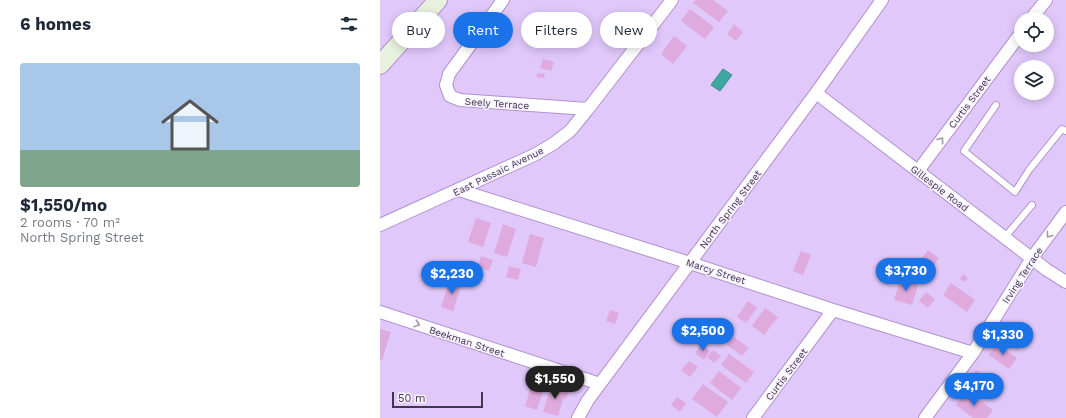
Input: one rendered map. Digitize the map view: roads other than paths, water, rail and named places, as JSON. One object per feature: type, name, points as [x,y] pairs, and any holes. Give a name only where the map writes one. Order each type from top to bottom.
[{"type":"main road","points":[[380,48],[423,0]]},
{"type":"main road","points":[[380,65],[438,0]]},
{"type":"street","name":"Seely Terrace","points":[[503,0],[449,74],[446,85],[450,96],[460,100],[588,109]]},
{"type":"street","name":"East Passaic Avenue","points":[[380,226],[534,155],[553,144],[570,131],[672,0]]},
{"type":"street","name":"North Spring Street","points":[[578,418],[588,400],[816,93],[882,0]]},
{"type":"street","points":[[1037,12],[1046,0]]},
{"type":"street","name":"Curtis Street","points":[[918,171],[1014,42]]},
{"type":"street","name":"Gillespie Road","points":[[816,93],[1032,258],[1066,282]]},
{"type":"street","name":"Marcy Street","points":[[459,190],[833,310],[973,353]]},
{"type":"street","name":"Irving Terrace","points":[[925,418],[973,353],[1032,258],[1066,212]]},
{"type":"street","name":"Curtis Street","points":[[753,418],[833,310]]},
{"type":"street","name":"Beekman Street","points":[[380,312],[600,384]]},
{"type":"lane","points":[[996,106],[964,151],[1015,192],[1029,170],[1062,129],[1066,131]]},
{"type":"lane","points":[[1005,237],[1032,205]]}]
